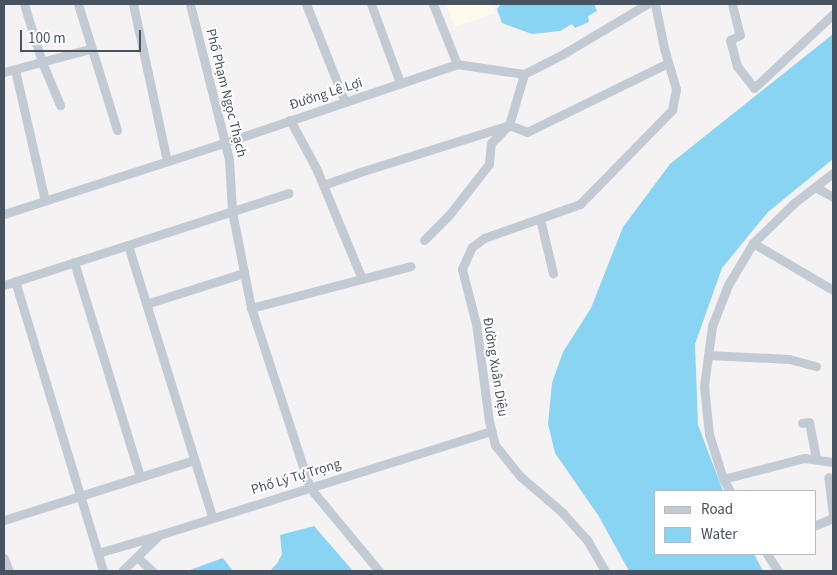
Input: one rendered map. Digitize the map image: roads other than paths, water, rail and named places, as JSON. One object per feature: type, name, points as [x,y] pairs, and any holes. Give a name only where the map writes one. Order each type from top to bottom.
[{"type":"street","points":[[24,4],[42,62],[60,106]]},
{"type":"street","points":[[78,4],[90,49],[117,130]]},
{"type":"street","points":[[133,4],[167,161]]},
{"type":"street","name":"Phố Phạm Ngọc Thạch","points":[[190,4],[224,143],[230,159],[232,211],[251,308],[310,488]]},
{"type":"street","points":[[306,4],[345,102]]},
{"type":"street","points":[[371,4],[400,83]]},
{"type":"street","points":[[433,4],[457,64]]},
{"type":"street","points":[[424,240],[449,215],[489,164],[492,143],[508,125],[524,74],[563,54],[647,4]]},
{"type":"street","name":"Đường Xuân Diệu","points":[[605,571],[587,540],[563,513],[520,476],[495,444],[491,431],[476,324],[462,276],[463,262],[472,248],[484,238],[580,204],[672,110],[676,89],[668,63],[656,4]]},
{"type":"street","points":[[732,4],[740,35],[730,40],[736,66],[754,88],[833,14]]},
{"type":"street","points":[[4,72],[90,49]]},
{"type":"street","points":[[323,186],[357,172],[508,125],[527,132],[668,63]]},
{"type":"street","name":"Đường Lê Lợi","points":[[4,214],[224,143],[457,64],[524,74]]},
{"type":"street","points":[[15,70],[45,201]]},
{"type":"street","points":[[290,120],[323,186],[362,278]]},
{"type":"street","points":[[729,490],[723,478],[709,434],[704,386],[712,326],[728,285],[753,243],[794,203],[833,173]]},
{"type":"street","points":[[816,187],[833,197]]},
{"type":"street","points":[[4,285],[288,193]]},
{"type":"street","points":[[540,219],[553,273]]},
{"type":"street","points":[[753,243],[833,290]]},
{"type":"street","points":[[128,245],[212,517]]},
{"type":"street","points":[[74,262],[140,477]]},
{"type":"street","points":[[251,308],[411,266]]},
{"type":"street","points":[[146,304],[244,273]]},
{"type":"street","points":[[15,281],[103,571]]},
{"type":"street","points":[[708,355],[788,359],[816,366]]},
{"type":"street","points":[[802,423],[809,422],[816,458]]},
{"type":"street","name":"Phố Lý Tự Trọng","points":[[122,571],[159,535],[491,431]]},
{"type":"street","points":[[723,478],[804,458],[816,458],[833,462]]},
{"type":"street","points":[[4,520],[194,460]]},
{"type":"street","points":[[817,525],[831,519],[833,515],[828,477]]},
{"type":"street","points":[[310,488],[379,571]]},
{"type":"street","points":[[98,553],[159,535]]},
{"type":"street","points":[[768,555],[778,571]]},
{"type":"street","points":[[137,556],[152,571]]},
{"type":"street","points":[[4,558],[8,571]]},
{"type":"water","points":[[501,4],[594,4],[597,11],[588,16],[589,22],[575,28],[572,24],[560,31],[532,34],[502,23],[497,9]]},
{"type":"water","points":[[833,34],[833,159],[768,212],[722,268],[695,344],[698,425],[723,490],[654,490],[654,555],[755,555],[763,571],[629,571],[598,515],[555,453],[548,424],[552,383],[563,352],[591,308],[623,227],[670,164]]},
{"type":"water","points":[[314,526],[353,571],[270,571],[282,554],[280,535]]},
{"type":"water","points":[[223,558],[233,571],[187,571]]}]
